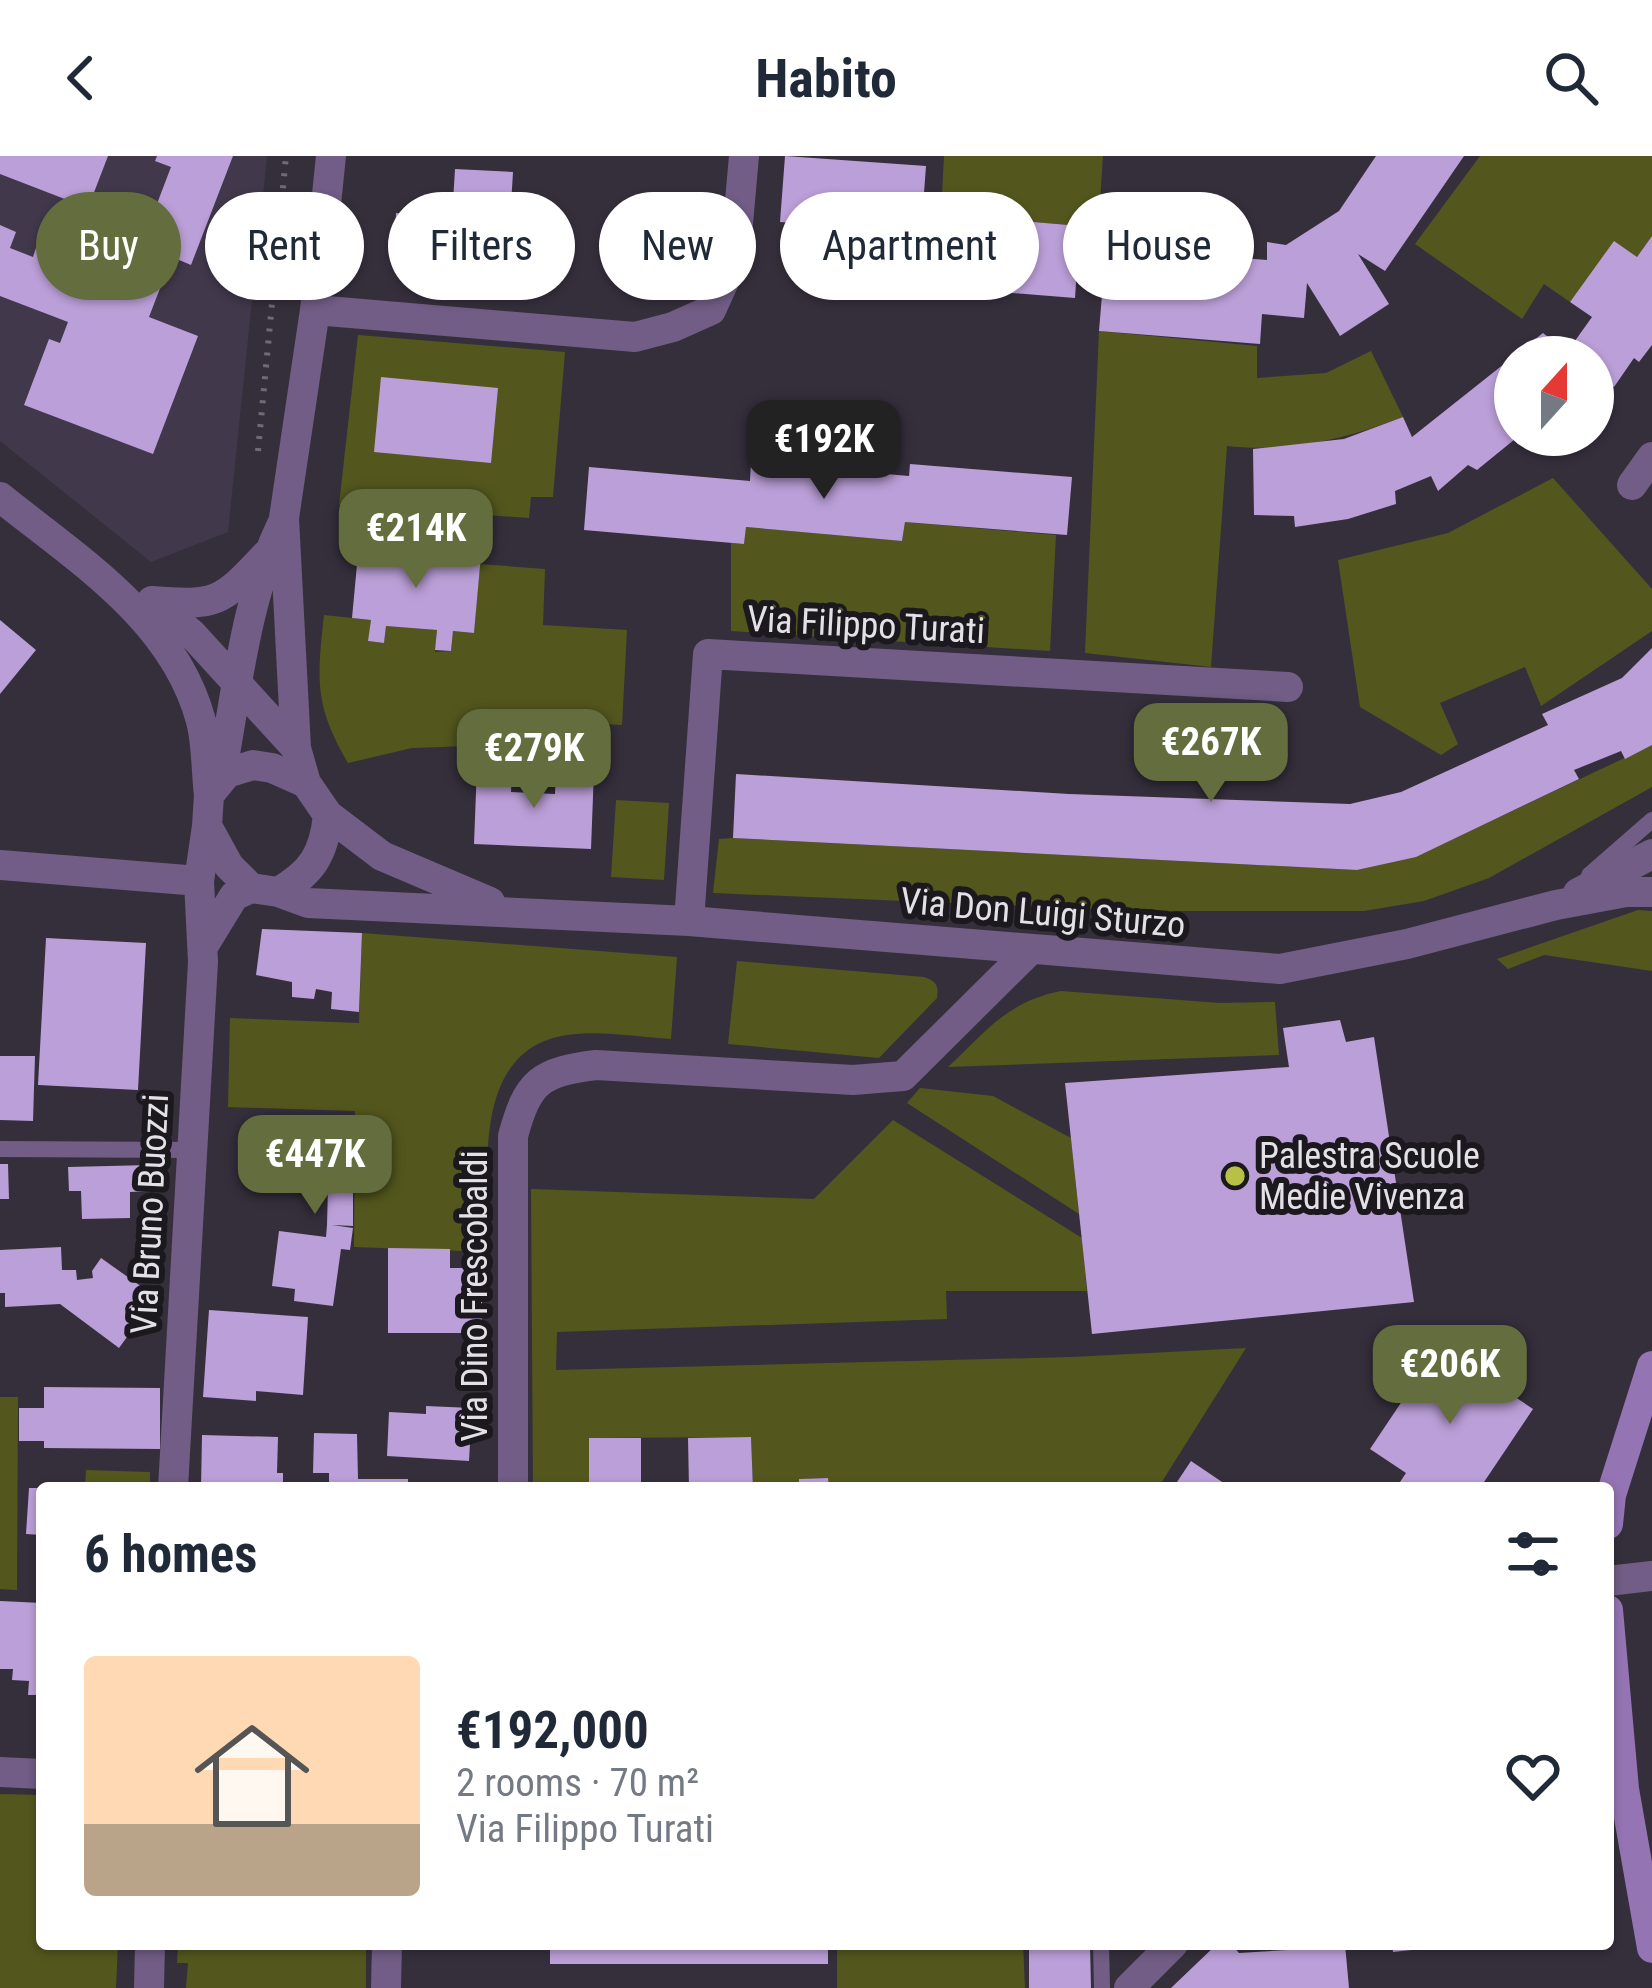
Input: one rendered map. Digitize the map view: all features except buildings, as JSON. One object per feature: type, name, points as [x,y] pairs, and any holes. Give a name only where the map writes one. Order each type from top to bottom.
[{"type":"main road","points":[[1614,1490],[1652,1366]]},
{"type":"main road","points":[[1614,1746],[1616,1791],[1651,1933]]},
{"type":"street","points":[[203,945],[235,896],[264,890],[317,863],[325,844],[328,815],[306,783],[296,748],[284,518],[315,310],[331,156]]},
{"type":"street","points":[[315,310],[634,338],[673,327],[711,310],[735,257],[744,156]]},
{"type":"street","points":[[1632,485],[1652,457]]},
{"type":"street","points":[[0,497],[118,590],[159,636],[185,680],[201,723],[229,866],[264,890]]},
{"type":"street","points":[[214,798],[267,554],[284,518]]},
{"type":"street","points":[[118,590],[152,601],[203,604],[235,589],[267,554]]},
{"type":"street","points":[[152,601],[192,634],[296,748]]},
{"type":"street","name":"Via Filippo Turati","points":[[689,921],[708,654],[1288,687]]},
{"type":"street","points":[[214,798],[253,765],[306,783]]},
{"type":"street","name":"Via Bruno Buozzi","points":[[173,1482],[203,945],[199,881],[214,798]]},
{"type":"street","name":"Via Don Luigi Sturzo","points":[[328,815],[382,856],[517,913]]},
{"type":"street","name":"Via Don Luigi Sturzo","points":[[1556,905],[1652,854]]},
{"type":"street","points":[[0,865],[199,881]]},
{"type":"street","name":"Via Don Luigi Sturzo","points":[[264,890],[308,903],[689,921],[1280,969],[1407,944],[1556,905],[1652,892]]},
{"type":"street","name":"Via Dino Frescobaldi","points":[[513,1482],[513,1136],[530,1090],[556,1070],[596,1065],[853,1080],[903,1076],[1029,951]]},
{"type":"street","points":[[1614,1580],[1652,1576]]},
{"type":"street","points":[[0,1772],[36,1774]]},
{"type":"street","points":[[148,1988],[150,1950]]},
{"type":"street","points":[[386,1988],[387,1950]]},
{"type":"street","points":[[1129,1988],[1167,1950]]},
{"type":"lane","points":[[1556,905],[1652,820]]},
{"type":"lane","points":[[0,1149],[192,1150]]},
{"type":"lane","points":[[1101,1950],[1102,1988]]},
{"type":"path","points":[[257,460],[286,156]]},
{"type":"shaded area","points":[[0,156],[267,156],[263,192],[205,192],[205,300],[252,300],[228,532],[151,562],[0,441]]},
{"type":"green space","points":[[944,156],[1103,156],[1101,192],[1063,192],[1063,225],[1039,222],[1039,192],[942,192]]},
{"type":"green space","points":[[1480,156],[1652,156],[1652,236],[1637,257],[1614,242],[1570,302],[1544,284],[1522,319],[1415,244]]},
{"type":"green space","points":[[1099,331],[1257,346],[1257,378],[1326,373],[1371,351],[1403,417],[1316,442],[1272,448],[1227,446],[1211,667],[1085,653]]},
{"type":"green space","points":[[358,335],[565,352],[553,497],[531,497],[529,518],[339,505]]},
{"type":"green space","points":[[1553,478],[1652,589],[1652,631],[1541,706],[1525,667],[1440,703],[1458,744],[1441,755],[1360,707],[1338,560],[1448,533]]},
{"type":"green space","points":[[905,522],[1056,535],[1050,651],[731,631],[731,543],[744,544],[746,527],[902,541]]},
{"type":"green space","points":[[480,564],[545,569],[543,625],[627,630],[622,725],[501,719],[469,746],[412,748],[348,763],[329,725],[321,692],[324,615],[371,620],[369,641],[384,643],[386,626],[437,630],[435,652],[451,651],[453,631],[474,633]]},
{"type":"green space","points":[[1652,745],[1652,787],[1489,878],[1424,901],[1364,911],[1140,911],[713,893],[719,839],[733,838],[1357,870],[1417,856]]},
{"type":"green space","points":[[616,800],[669,803],[664,880],[611,877]]},
{"type":"green space","points":[[1638,910],[1652,911],[1652,971],[1544,955],[1508,969],[1497,959]]},
{"type":"green space","points":[[362,933],[677,957],[671,1039],[567,1035],[535,1046],[513,1065],[498,1091],[491,1122],[490,1252],[354,1247],[355,1111],[228,1107],[230,1018],[359,1023]]},
{"type":"green space","points":[[737,961],[924,977],[936,984],[937,998],[879,1058],[728,1044]]},
{"type":"green space","points":[[1061,991],[1220,1003],[1275,1002],[1279,1055],[948,1067],[1011,1010]]},
{"type":"green space","points":[[920,1088],[993,1096],[1071,1138],[1079,1214],[907,1103]]},
{"type":"green space","points":[[893,1120],[1082,1238],[1087,1291],[946,1291],[947,1319],[557,1332],[556,1370],[1246,1348],[1162,1482],[828,1482],[827,1478],[753,1482],[751,1437],[590,1438],[589,1482],[533,1482],[531,1189],[814,1199]]},
{"type":"green space","points":[[0,1397],[18,1397],[17,1590],[0,1589]]},
{"type":"green space","points":[[86,1470],[150,1472],[150,1482],[85,1482]]},
{"type":"green space","points":[[0,1794],[36,1795],[36,1950],[118,1950],[116,1988],[0,1988]]},
{"type":"green space","points":[[178,1950],[366,1950],[366,1988],[186,1988],[188,1963],[177,1963]]},
{"type":"green space","points":[[837,1950],[1023,1950],[1025,1988],[837,1988]]},
{"type":"place","name":"Palestra Scuole Medie Vivenza","points":[[1235,1176]]}]
